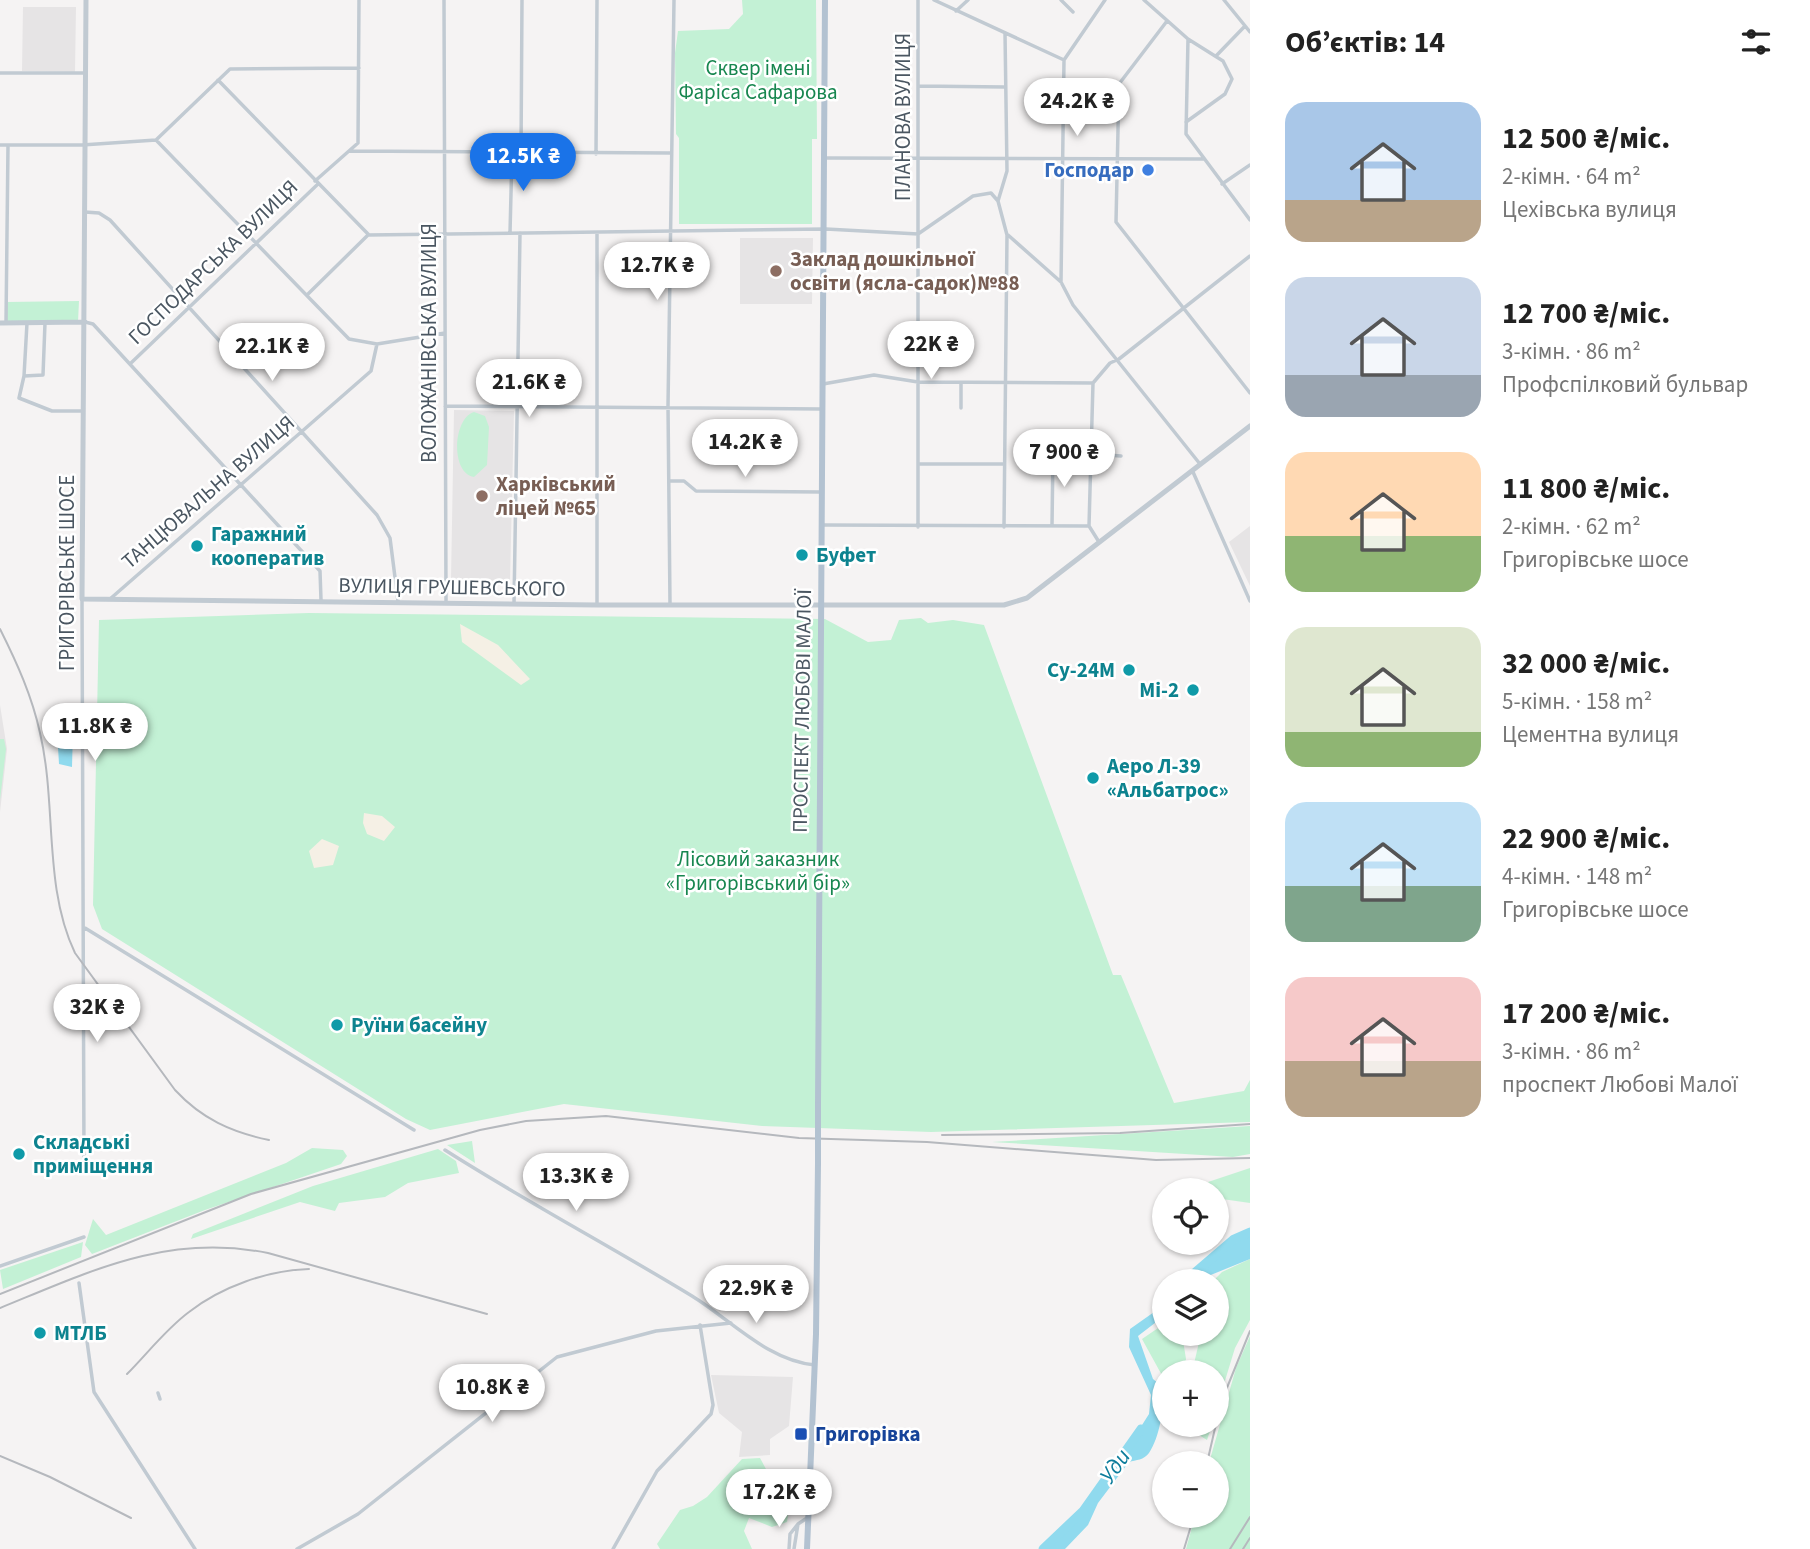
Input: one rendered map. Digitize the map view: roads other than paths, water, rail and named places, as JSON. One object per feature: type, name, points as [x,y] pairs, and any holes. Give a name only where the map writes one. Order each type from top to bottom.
[{"type":"main road","name":"ПРОСПЕКТ ЛЮБОВІ МАЛОЇ","points":[[807,1549],[815,1365],[818,1163],[826,229],[825,0]]},
{"type":"street","name":"ГРИГОРІВСЬКЕ ШОСЕ","points":[[84,1160],[82,599],[86,0]]},
{"type":"street","points":[[349,151],[358,143],[359,0]]},
{"type":"street","name":"ВОЛОЖАНІВСЬКА ВУЛИЦЯ","points":[[444,0],[446,601]]},
{"type":"street","points":[[521,153],[522,0]]},
{"type":"street","points":[[596,154],[597,0]]},
{"type":"street","points":[[670,604],[668,406],[674,0]]},
{"type":"street","name":"ПЛАНОВА ВУЛИЦЯ","points":[[918,0],[918,527]]},
{"type":"street","points":[[934,0],[1064,60]]},
{"type":"street","points":[[956,10],[968,0]]},
{"type":"street","points":[[1061,0],[1073,12]]},
{"type":"street","points":[[1061,282],[1064,60],[1105,0]]},
{"type":"street","points":[[1144,0],[1188,39],[1216,56],[1231,72],[1233,79],[1225,94],[1185,122]]},
{"type":"street","points":[[1224,0],[1250,32]]},
{"type":"street","points":[[1167,21],[1119,84],[1116,222],[1250,393]]},
{"type":"street","points":[[1216,56],[1245,26]]},
{"type":"street","points":[[998,201],[1007,171],[1005,33]]},
{"type":"street","points":[[1188,39],[1186,134],[1250,220]]},
{"type":"street","points":[[0,145],[84,145],[156,140],[230,69],[359,68]]},
{"type":"street","points":[[0,73],[85,73]]},
{"type":"street","points":[[218,80],[368,235]]},
{"type":"street","points":[[918,86],[1005,87]]},
{"type":"street","points":[[156,140],[349,339],[377,344],[445,333]]},
{"type":"street","points":[[8,145],[3,323],[93,324],[320,571],[321,600]]},
{"type":"street","points":[[349,151],[671,153]]},
{"type":"street","name":"ГОСПОДАРСЬКА ВУЛИЦЯ","points":[[131,363],[349,151]]},
{"type":"street","points":[[510,233],[512,153]]},
{"type":"street","points":[[826,158],[1203,159]]},
{"type":"street","points":[[1222,184],[1250,165]]},
{"type":"street","points":[[307,295],[368,235],[826,229],[918,234],[973,196],[991,192],[998,201],[1007,235],[1004,527]]},
{"type":"street","points":[[85,212],[99,213],[110,220],[299,433],[376,515],[390,538],[398,601]]},
{"type":"street","points":[[597,232],[597,605]]},
{"type":"street","points":[[514,604],[520,233]]},
{"type":"street","points":[[1007,235],[1061,282],[1073,305],[1201,466]]},
{"type":"street","points":[[1100,543],[1089,526],[1093,383],[1104,368],[1250,256]]},
{"type":"street","points":[[27,323],[20,399],[52,411],[83,411]]},
{"type":"street","points":[[24,376],[43,375],[46,323]]},
{"type":"street","name":"ТАНЦЮВАЛЬНА ВУЛИЦЯ","points":[[110,599],[371,371],[377,344]]},
{"type":"street","points":[[823,384],[874,375],[918,382],[1093,383]]},
{"type":"street","points":[[961,383],[961,408]]},
{"type":"street","points":[[445,405],[823,409]]},
{"type":"street","name":"ВУЛИЦЯ ГРУШЕВСЬКОГО","points":[[82,599],[1004,606],[1027,598],[1250,426]]},
{"type":"street","points":[[1052,526],[1053,452]]},
{"type":"street","points":[[1092,454],[1121,456]]},
{"type":"street","points":[[918,464],[1004,464]]},
{"type":"street","points":[[1193,472],[1250,601]]},
{"type":"street","points":[[669,481],[684,481],[696,491],[823,492]]},
{"type":"street","points":[[822,525],[1089,526]]},
{"type":"street","points":[[85,928],[414,1130]]},
{"type":"street","points":[[444,1150],[694,1297],[795,1363],[815,1365]]},
{"type":"street","points":[[0,1266],[84,1237]]},
{"type":"street","points":[[79,1283],[94,1392],[195,1549]]},
{"type":"street","points":[[297,1549],[358,1514],[557,1357],[656,1331],[731,1323]]},
{"type":"street","points":[[613,1549],[657,1472],[711,1414],[713,1405],[700,1325]]},
{"type":"street","points":[[158,1393],[160,1399]]},
{"type":"street","points":[[791,1549],[790,1534],[798,1524],[809,1517]]},
{"type":"water","points":[[61,726],[73,731],[72,767],[59,764],[57,730]]},
{"type":"water","points":[[1250,1232],[1250,1259],[1225,1269],[1199,1269],[1219,1255],[1229,1255],[1229,1247]]},
{"type":"water","points":[[1152,1313],[1152,1325],[1138,1336],[1152,1376],[1152,1437],[1156,1439],[1145,1457],[1129,1462],[1098,1503],[1088,1525],[1065,1549],[1041,1549],[1076,1520],[1097,1496],[1149,1414],[1151,1395],[1129,1347],[1130,1329]]},
{"type":"waterway","name":"Уди","points":[[1199,1269],[1234,1239],[1250,1232]]},
{"type":"waterway","name":"Уди","points":[[1043,1549],[1083,1511],[1141,1429]]},
{"type":"railway","points":[[0,629],[23,680],[40,733],[58,900],[75,953],[185,1100],[218,1123],[269,1140]]},
{"type":"railway","points":[[0,1294],[251,1194],[480,1130],[526,1121],[606,1116],[799,1138],[927,1142],[1156,1160],[1250,1158]]},
{"type":"railway","points":[[942,1135],[1120,1133],[1250,1124]]},
{"type":"railway","points":[[0,1308],[130,1259],[196,1248],[231,1248],[268,1253],[487,1314]]},
{"type":"railway","points":[[127,1374],[181,1319],[215,1295],[261,1276],[309,1269]]},
{"type":"railway","points":[[1229,1383],[1250,1331]]},
{"type":"railway","points":[[1210,1451],[1213,1437]]},
{"type":"railway","points":[[0,1456],[50,1477],[131,1518]]},
{"type":"railway","points":[[1230,1549],[1250,1517]]},
{"type":"railway","points":[[1184,1549],[1190,1528]]},
{"type":"railway","points":[[1243,1549],[1250,1538]]},
{"type":"place","name":"Господар","points":[[1148,170]]},
{"type":"place","name":"Заклад дошкільної освіти (ясла-садок)№88","points":[[776,271]]},
{"type":"place","name":"Харківський ліцей №65","points":[[482,496]]},
{"type":"place","name":"Гаражний кооператив","points":[[197,546]]},
{"type":"place","name":"Буфет","points":[[802,555]]},
{"type":"place","name":"Су-24М","points":[[1129,670]]},
{"type":"place","name":"Мі-2","points":[[1193,690]]},
{"type":"place","name":"Аеро Л-39 «Альбатрос»","points":[[1093,778]]},
{"type":"place","name":"Руїни басейну","points":[[337,1025]]},
{"type":"place","name":"Складські приміщення","points":[[19,1154]]},
{"type":"place","name":"МТЛБ","points":[[40,1333]]},
{"type":"place","name":"Григорівка","points":[[801,1434]]},
{"type":"park label","name":"Сквер імені Фаріса Сафарова","points":[[758,80]]},
{"type":"park label","name":"Лісовий заказник «Григорівський бір»","points":[[758,871]]}]
